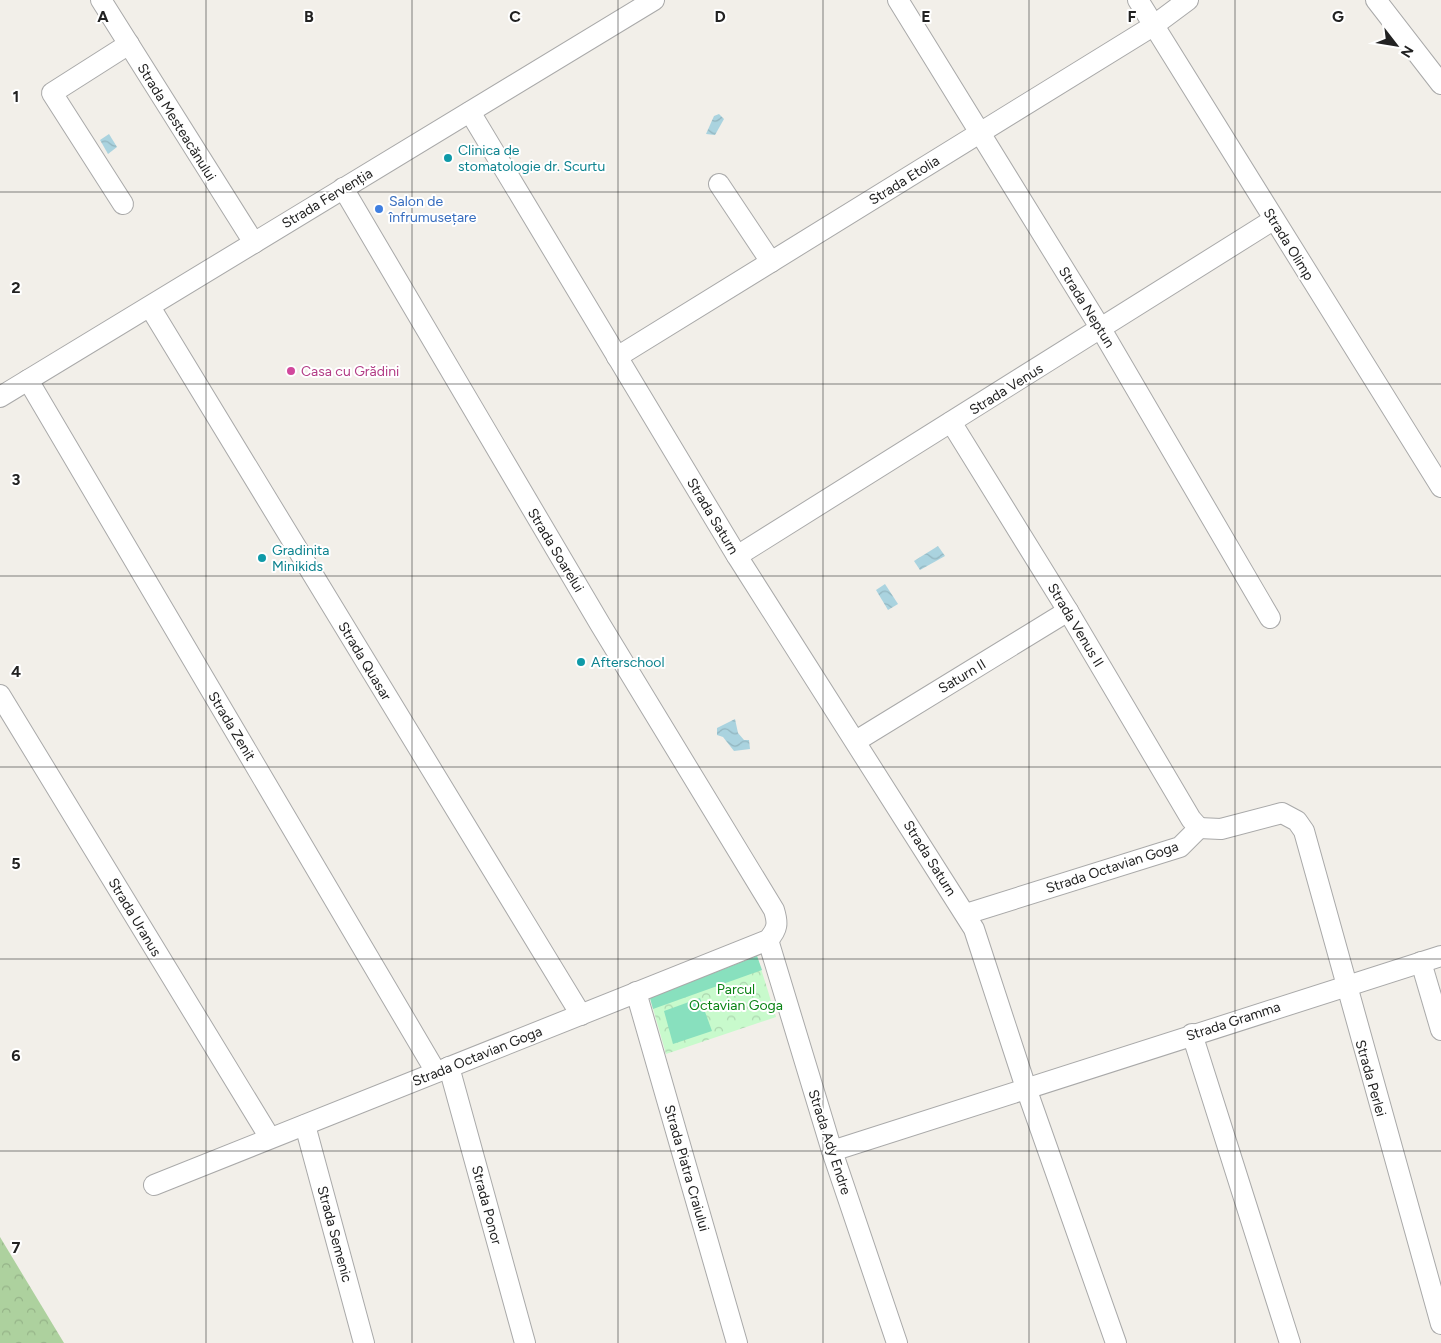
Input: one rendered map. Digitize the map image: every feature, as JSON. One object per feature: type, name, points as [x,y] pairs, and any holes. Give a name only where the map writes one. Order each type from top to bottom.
[{"type":"street","name":"Strada Mesteacănului","points":[[101,0],[254,243]]},
{"type":"street","name":"Strada Fervenția","points":[[0,397],[654,0]]},
{"type":"street","name":"Strada Neptun","points":[[898,0],[1101,329],[1270,618]]},
{"type":"street","name":"Strada Olimp","points":[[1138,0],[1273,220],[1441,487]]},
{"type":"street","name":"Strada Etolia","points":[[618,357],[1154,26],[1188,0]]},
{"type":"street","points":[[1376,0],[1438,74]]},
{"type":"street","points":[[123,204],[52,93],[129,44]]},
{"type":"street","name":"Strada Saturn","points":[[470,112],[737,556],[966,914]]},
{"type":"street","points":[[719,184],[772,262]]},
{"type":"street","name":"Strada Soarelui","points":[[343,188],[600,624],[774,910],[778,922],[776,931],[768,940]]},
{"type":"street","name":"Strada Venus","points":[[737,556],[1273,220]]},
{"type":"street","name":"Strada Quasar","points":[[150,306],[580,1015]]},
{"type":"street","name":"Strada Zenit","points":[[28,380],[442,1070]]},
{"type":"street","name":"Strada Venus II","points":[[951,422],[1068,611],[1186,810],[1199,828]]},
{"type":"street","name":"Saturn II","points":[[856,741],[1068,611]]},
{"type":"street","name":"Strada Uranus","points":[[0,695],[270,1138]]},
{"type":"street","name":"Strada Perlei","points":[[1199,828],[1206,830],[1221,829],[1282,813],[1297,821],[1304,831],[1345,985],[1441,1324]]},
{"type":"street","name":"Strada Octavian Goga","points":[[966,914],[1180,847],[1199,828]]},
{"type":"street","points":[[966,914],[974,929],[1026,1088],[1116,1343]]},
{"type":"street","name":"Strada Octavian Goga","points":[[154,1185],[768,940]]},
{"type":"street","name":"Strada Ady Endre","points":[[768,940],[832,1150],[897,1343]]},
{"type":"street","name":"Strada Gramma","points":[[832,1150],[1345,985],[1441,956]]},
{"type":"street","points":[[1421,962],[1441,1030]]},
{"type":"street","name":"Strada Piatra Craiului","points":[[636,992],[737,1343]]},
{"type":"street","points":[[1192,1034],[1290,1343]]},
{"type":"street","name":"Strada Ponor","points":[[442,1070],[525,1343]]},
{"type":"street","name":"Strada Semenic","points":[[305,1124],[364,1343]]},
{"type":"green space","name":"Parcul Octavian Goga","points":[[757,956],[776,1017],[666,1054],[650,998]]},
{"type":"green space","points":[[757,956],[762,970],[653,1009],[650,998]]},
{"type":"green space","points":[[700,998],[712,1031],[673,1044],[664,1011]]},
{"type":"green space","points":[[0,1237],[64,1343],[0,1343]]},
{"type":"water","points":[[719,114],[724,119],[715,135],[706,134],[714,116]]},
{"type":"water","points":[[109,134],[117,147],[108,154],[100,140]]},
{"type":"water","points":[[938,546],[945,556],[920,570],[914,561]]},
{"type":"water","points":[[885,584],[898,604],[888,610],[876,590]]},
{"type":"water","points":[[735,719],[738,733],[744,740],[749,740],[750,749],[734,751],[723,737],[717,735],[717,728]]},
{"type":"place","name":"Clinica de stomatologie dr. Scurtu","points":[[448,158]]},
{"type":"place","name":"Salon de înfrumusețare","points":[[379,209]]},
{"type":"place","name":"Casa cu Grădini","points":[[291,371]]},
{"type":"place","name":"Gradinita Minikids","points":[[262,558]]},
{"type":"place","name":"Afterschool","points":[[581,662]]}]
